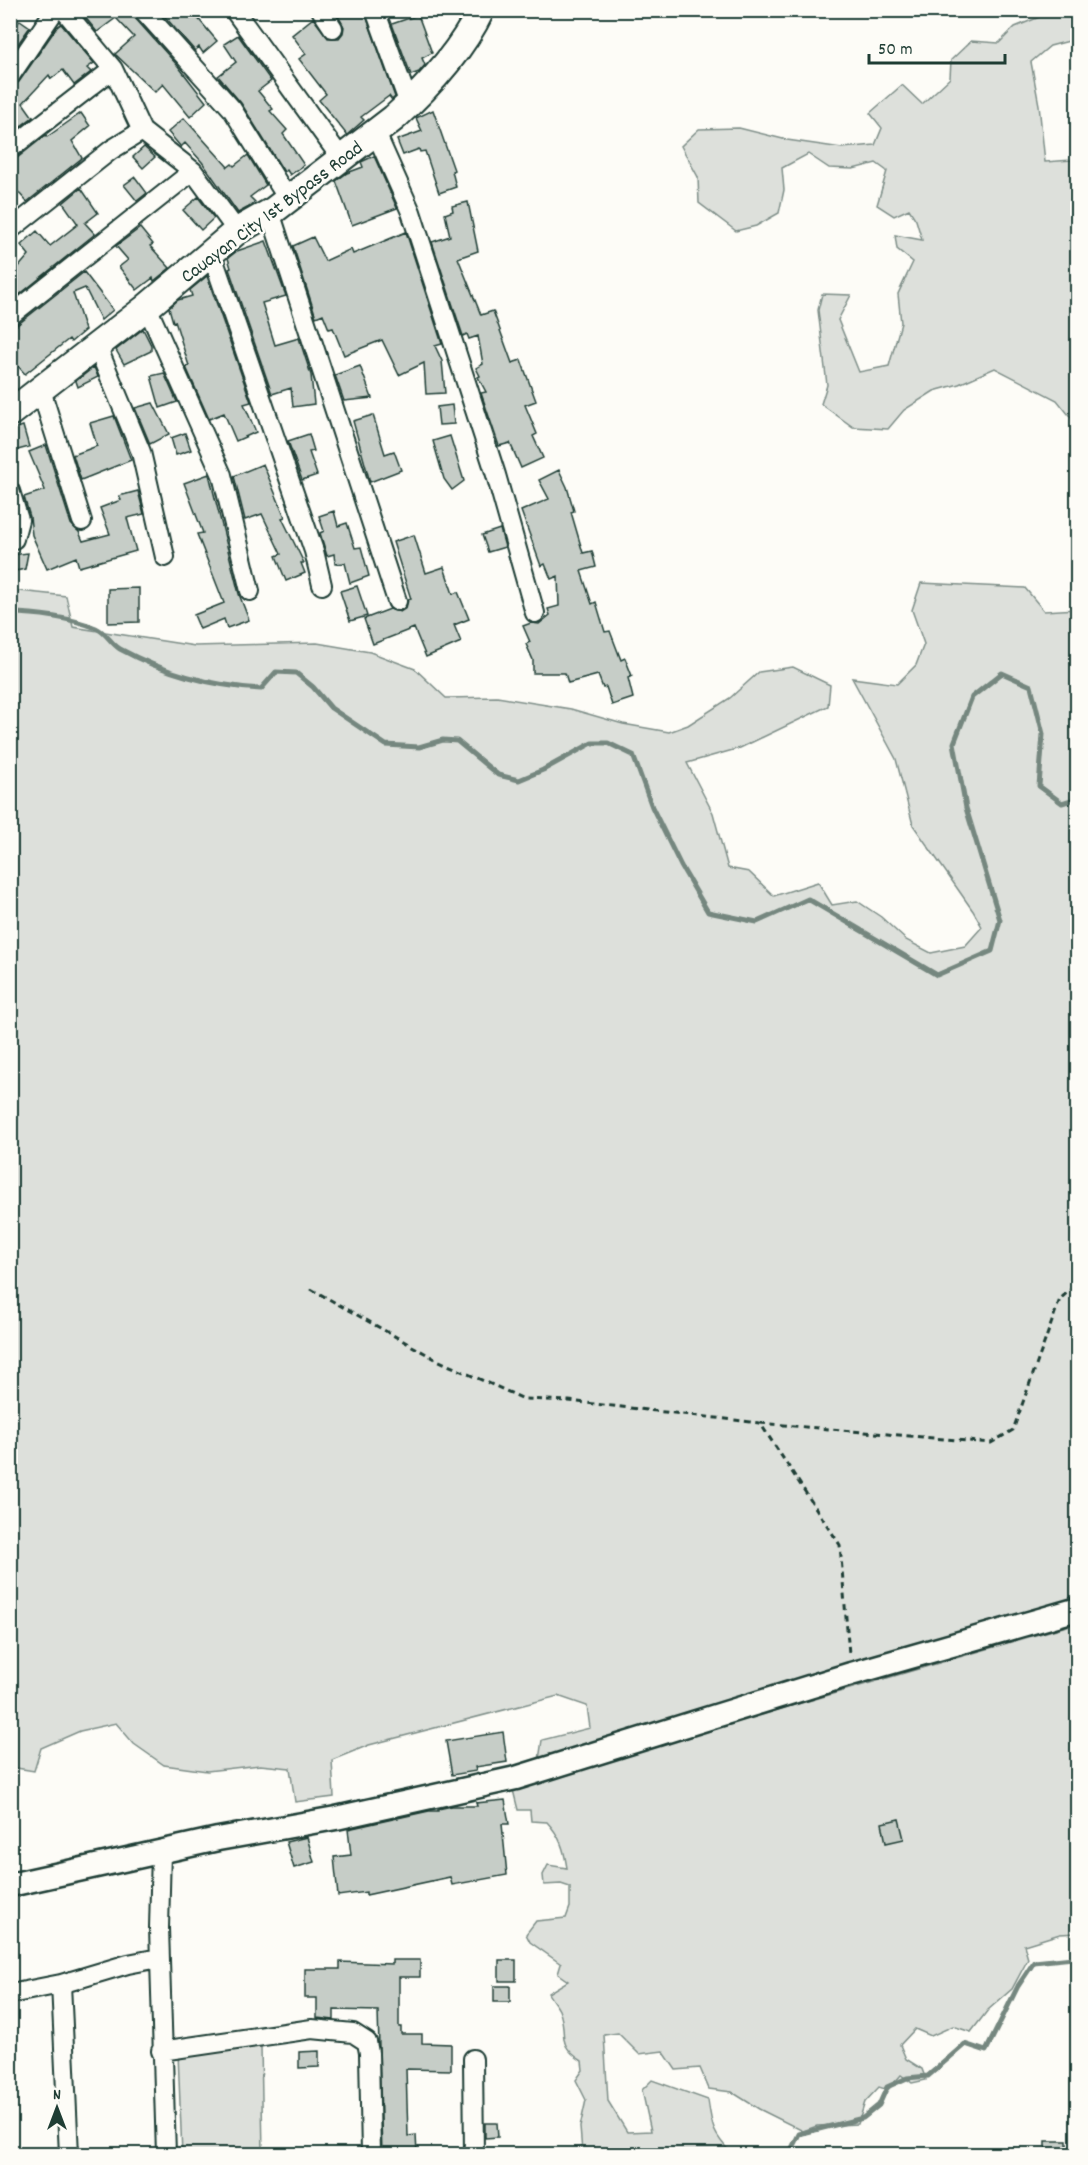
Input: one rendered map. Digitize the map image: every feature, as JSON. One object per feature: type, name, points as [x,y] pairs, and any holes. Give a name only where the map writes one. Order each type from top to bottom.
[{"type":"main road","name":"Cauayan City 1st Bypass Road","points":[[10,413],[147,307],[237,231],[279,206],[394,118],[465,41],[481,10]]},
{"type":"street","points":[[10,76],[55,10]]},
{"type":"street","points":[[64,10],[113,69],[142,130],[193,171],[237,231]]},
{"type":"street","points":[[143,10],[232,110],[279,206],[397,601]]},
{"type":"street","points":[[234,10],[341,158]]},
{"type":"street","points":[[321,10],[333,28]]},
{"type":"street","points":[[375,10],[409,104]]},
{"type":"street","points":[[10,149],[113,69]]},
{"type":"street","points":[[10,230],[111,150],[142,130]]},
{"type":"street","points":[[375,131],[411,212],[496,475],[535,613]]},
{"type":"street","points":[[10,316],[193,171]]},
{"type":"street","points":[[211,252],[314,551],[322,585]]},
{"type":"street","points":[[147,307],[222,475],[250,591]]},
{"type":"street","points":[[97,346],[141,452],[165,557]]},
{"type":"street","points":[[41,390],[82,521]]},
{"type":"street","points":[[10,491],[19,520],[14,538]]},
{"type":"street","points":[[10,1885],[218,1839],[336,1818],[516,1778],[851,1674],[1077,1609]]},
{"type":"street","points":[[161,1852],[159,1958],[166,2154]]},
{"type":"street","points":[[10,1994],[61,1984],[128,1964],[159,1958]]},
{"type":"street","points":[[61,1984],[69,2154]]},
{"type":"street","points":[[162,2051],[312,2029],[353,2033],[367,2042],[369,2053],[371,2154]]},
{"type":"street","points":[[473,2059],[474,2154]]},
{"type":"path","points":[[311,1288],[437,1360],[524,1399],[570,1401],[760,1422],[991,1443],[1013,1430],[1060,1299],[1077,1282]]},
{"type":"path","points":[[760,1422],[840,1545],[851,1674]]},
{"type":"shaded area","points":[[1054,11],[1077,11],[1077,39],[1050,46],[1031,62],[1039,105],[1045,162],[1072,160],[1077,156],[1077,425],[1057,400],[995,368],[959,384],[934,391],[904,410],[888,429],[853,427],[821,404],[827,385],[818,310],[822,294],[851,295],[838,320],[859,372],[889,366],[901,323],[898,294],[913,262],[897,249],[895,235],[922,240],[916,220],[909,209],[894,216],[877,205],[887,171],[876,163],[853,169],[829,168],[808,154],[782,168],[784,190],[779,213],[756,226],[736,231],[699,203],[698,177],[681,146],[699,129],[739,128],[787,140],[842,148],[875,145],[882,128],[870,113],[902,85],[922,104],[950,78],[951,60],[971,41],[999,43],[1015,27]]},
{"type":"shaded area","points":[[921,583],[1025,588],[1044,611],[1077,609],[1077,1601],[539,1760],[542,1740],[590,1728],[587,1706],[558,1696],[369,1745],[332,1760],[334,1797],[295,1802],[290,1768],[260,1765],[207,1771],[164,1765],[134,1744],[116,1723],[80,1731],[41,1748],[34,1771],[11,1767],[10,590],[66,596],[73,627],[195,646],[317,643],[370,652],[415,669],[446,698],[497,697],[571,709],[623,724],[669,732],[688,725],[730,698],[759,672],[793,667],[830,685],[828,706],[740,748],[687,763],[713,813],[728,868],[749,872],[774,896],[818,882],[832,905],[857,901],[881,917],[906,940],[931,953],[965,946],[982,927],[913,825],[896,759],[852,678],[897,684],[916,665],[924,644],[912,610]]},
{"type":"shaded area","points":[[1077,1623],[1077,1933],[1060,1934],[1024,1945],[1028,1959],[1012,1989],[988,2010],[971,2032],[953,2026],[931,2036],[915,2029],[900,2045],[906,2059],[922,2069],[926,2080],[912,2083],[901,2075],[888,2090],[879,2087],[865,2102],[858,2124],[817,2126],[803,2131],[759,2109],[732,2092],[709,2089],[700,2068],[676,2070],[663,2051],[639,2054],[618,2033],[604,2035],[608,2101],[627,2132],[651,2131],[642,2090],[652,2080],[708,2100],[714,2130],[732,2154],[584,2154],[580,2127],[586,2100],[576,2080],[583,2070],[582,2061],[573,2055],[565,2043],[562,2018],[548,1993],[568,1981],[558,1974],[561,1964],[530,1942],[526,1934],[536,1921],[566,1918],[570,1907],[570,1887],[561,1884],[544,1885],[543,1875],[548,1865],[567,1868],[566,1861],[555,1832],[547,1822],[531,1821],[530,1810],[518,1810],[513,1790],[708,1730]]},
{"type":"shaded area","points":[[261,2046],[263,2154],[182,2154],[178,2053]]},
{"type":"building","points":[[132,10],[135,18],[178,66],[206,102],[190,117],[163,84],[155,92],[115,54],[134,37],[116,18],[97,32],[80,11]]},
{"type":"building","points":[[159,10],[191,10],[217,41],[203,53],[199,47],[195,51]]},
{"type":"building","points":[[335,10],[364,10],[395,97],[392,100],[389,96],[361,117],[364,120],[347,135],[319,100],[326,94],[299,59],[306,54],[292,35],[313,18],[328,38],[339,38],[344,27]]},
{"type":"building","points":[[418,15],[432,53],[422,58],[425,65],[419,72],[411,75],[392,24]]},
{"type":"building","points":[[20,20],[30,27],[10,55],[10,33]]},
{"type":"building","points":[[61,24],[94,63],[87,68],[91,72],[74,85],[63,70],[51,79],[49,75],[23,103],[33,117],[10,134],[10,87],[19,82]]},
{"type":"building","points":[[238,35],[271,81],[258,91],[273,109],[270,111],[287,130],[283,134],[304,165],[290,175],[287,170],[284,172],[241,103],[218,76],[236,62],[224,44]]},
{"type":"building","points":[[433,110],[454,170],[452,171],[456,187],[439,193],[425,151],[420,152],[419,149],[403,155],[397,140],[422,131],[416,118]]},
{"type":"building","points":[[81,113],[90,126],[72,141],[82,158],[27,202],[10,183],[10,160],[17,158],[46,135],[47,137]]},
{"type":"building","points":[[184,118],[228,167],[232,164],[234,166],[248,155],[266,185],[250,197],[255,202],[249,207],[238,213],[202,162],[185,143],[181,147],[168,132]]},
{"type":"building","points":[[144,147],[155,157],[143,168],[133,157]]},
{"type":"building","points":[[374,156],[397,208],[352,225],[336,181],[347,173],[363,167],[361,162]]},
{"type":"building","points":[[135,177],[147,193],[137,201],[124,185]]},
{"type":"building","points":[[81,188],[98,213],[85,223],[95,234],[19,295],[10,288],[10,277],[29,255],[21,245],[37,231],[50,246],[78,224],[63,203]]},
{"type":"building","points":[[198,197],[214,218],[201,230],[183,210]]},
{"type":"building","points":[[468,202],[478,251],[458,258],[481,315],[493,311],[512,363],[521,360],[536,401],[525,405],[537,434],[533,436],[543,458],[521,468],[510,443],[499,446],[481,393],[486,392],[476,368],[483,364],[478,336],[469,339],[467,334],[463,336],[432,242],[450,236],[445,214],[453,211],[452,206]]},
{"type":"building","points":[[140,228],[153,244],[150,246],[170,268],[154,281],[153,278],[137,290],[119,267],[128,260],[116,246]]},
{"type":"building","points":[[406,232],[442,344],[435,346],[442,361],[445,393],[426,394],[424,363],[399,375],[382,340],[344,355],[333,328],[329,329],[323,314],[316,317],[293,246],[313,237],[325,261],[351,249],[353,254]]},
{"type":"building","points":[[266,241],[286,296],[262,303],[275,345],[299,338],[311,375],[314,404],[293,407],[291,388],[272,394],[229,269],[231,268],[228,258],[237,251]]},
{"type":"building","points":[[84,272],[113,310],[101,320],[85,288],[73,293],[85,330],[71,342],[69,339],[25,374],[10,357],[10,327],[17,325]]},
{"type":"building","points":[[207,276],[251,402],[244,404],[256,432],[236,441],[224,413],[209,419],[186,367],[189,366],[169,308],[178,300],[192,296],[190,290]]},
{"type":"building","points":[[143,329],[151,345],[151,351],[124,364],[116,350]]},
{"type":"building","points":[[360,366],[372,398],[344,401],[335,375]]},
{"type":"building","points":[[94,367],[98,377],[78,387],[76,381]]},
{"type":"building","points":[[164,373],[177,402],[160,408],[151,376]]},
{"type":"building","points":[[153,403],[169,434],[150,444],[135,408]]},
{"type":"building","points":[[452,405],[454,424],[439,425],[437,407]]},
{"type":"building","points":[[373,415],[385,454],[394,451],[401,470],[370,482],[353,421]]},
{"type":"building","points":[[114,416],[131,460],[81,480],[73,455],[97,446],[90,423]]},
{"type":"building","points":[[23,426],[29,447],[10,452],[10,430]]},
{"type":"building","points":[[185,433],[191,450],[176,455],[171,438]]},
{"type":"building","points":[[309,434],[314,451],[309,452],[317,475],[302,480],[288,441]]},
{"type":"building","points":[[450,436],[464,481],[452,490],[444,479],[433,441]]},
{"type":"building","points":[[46,445],[71,524],[79,532],[83,541],[110,534],[100,508],[121,500],[119,496],[138,491],[144,514],[127,518],[136,551],[79,567],[76,557],[47,569],[32,535],[24,497],[45,490],[29,452]]},
{"type":"building","points":[[263,464],[285,517],[282,518],[304,563],[301,563],[305,573],[286,581],[276,556],[281,554],[262,514],[245,520],[234,476]]},
{"type":"building","points":[[559,470],[574,511],[571,512],[583,553],[592,551],[596,567],[581,571],[592,604],[596,602],[605,632],[610,631],[621,660],[625,658],[632,676],[628,678],[633,698],[612,705],[606,687],[603,688],[598,675],[568,683],[565,673],[533,673],[533,660],[526,644],[530,642],[523,626],[531,623],[539,624],[550,615],[548,609],[559,606],[558,576],[551,579],[545,564],[541,566],[521,511],[549,499],[539,480]]},
{"type":"building","points":[[209,474],[239,594],[249,620],[227,628],[224,619],[200,629],[194,615],[224,603],[197,534],[203,533],[184,483]]},
{"type":"building","points":[[334,511],[338,526],[347,523],[355,548],[361,547],[369,576],[350,583],[345,563],[335,564],[334,554],[327,556],[320,533],[324,531],[319,516]]},
{"type":"building","points":[[500,529],[505,547],[488,552],[482,535]]},
{"type":"building","points":[[414,535],[426,573],[444,567],[453,594],[458,592],[469,619],[454,625],[461,642],[426,657],[414,628],[373,644],[364,619],[390,609],[400,612],[406,608],[408,600],[411,599],[393,542]]},
{"type":"building","points":[[28,553],[25,569],[10,572],[10,555]]},
{"type":"building","points":[[357,586],[367,616],[350,621],[340,591]]},
{"type":"building","points":[[139,588],[139,622],[108,623],[108,589]]},
{"type":"building","points":[[503,1732],[507,1762],[475,1767],[476,1771],[452,1775],[446,1741]]},
{"type":"building","points":[[505,1800],[509,1824],[502,1824],[507,1875],[452,1885],[450,1877],[366,1895],[366,1892],[338,1896],[334,1857],[351,1855],[348,1829],[438,1811],[438,1809],[452,1806],[477,1806],[476,1803]]},
{"type":"building","points":[[899,1819],[904,1839],[886,1843],[882,1823]]},
{"type":"building","points":[[307,1837],[314,1862],[294,1868],[286,1842]]},
{"type":"building","points":[[392,1960],[420,1960],[420,1977],[399,1977],[401,2034],[422,2034],[422,2043],[451,2044],[451,2070],[406,2069],[408,2136],[416,2135],[417,2154],[382,2154],[378,2011],[334,2010],[334,2020],[317,2018],[317,1998],[305,1998],[305,1969],[340,1969],[340,1962],[392,1964]]},
{"type":"building","points":[[499,1960],[516,1960],[516,1981],[499,1981]]},
{"type":"building","points":[[494,1986],[510,1986],[510,2002],[494,2002]]},
{"type":"building","points":[[319,2051],[319,2067],[299,2068],[299,2052]]},
{"type":"building","points":[[485,2123],[497,2123],[498,2137],[485,2138]]},
{"type":"building","points":[[1046,2141],[1067,2141],[1067,2154],[1046,2154]]},
{"type":"waterway","points":[[10,613],[54,617],[86,624],[100,630],[117,647],[154,665],[188,677],[224,685],[261,689],[276,672],[296,673],[313,687],[331,708],[386,745],[419,747],[443,740],[457,741],[498,775],[519,780],[543,770],[592,743],[608,743],[633,755],[652,807],[681,866],[708,912],[757,922],[808,899],[937,975],[992,951],[1000,920],[966,808],[954,743],[972,697],[1002,673],[1031,686],[1043,734],[1039,786],[1062,803],[1078,798]]},
{"type":"waterway","points":[[789,2154],[799,2134],[863,2118],[879,2105],[887,2087],[907,2078],[928,2076],[965,2044],[986,2051],[1018,1986],[1034,1962],[1073,1958],[1078,1961]]}]
